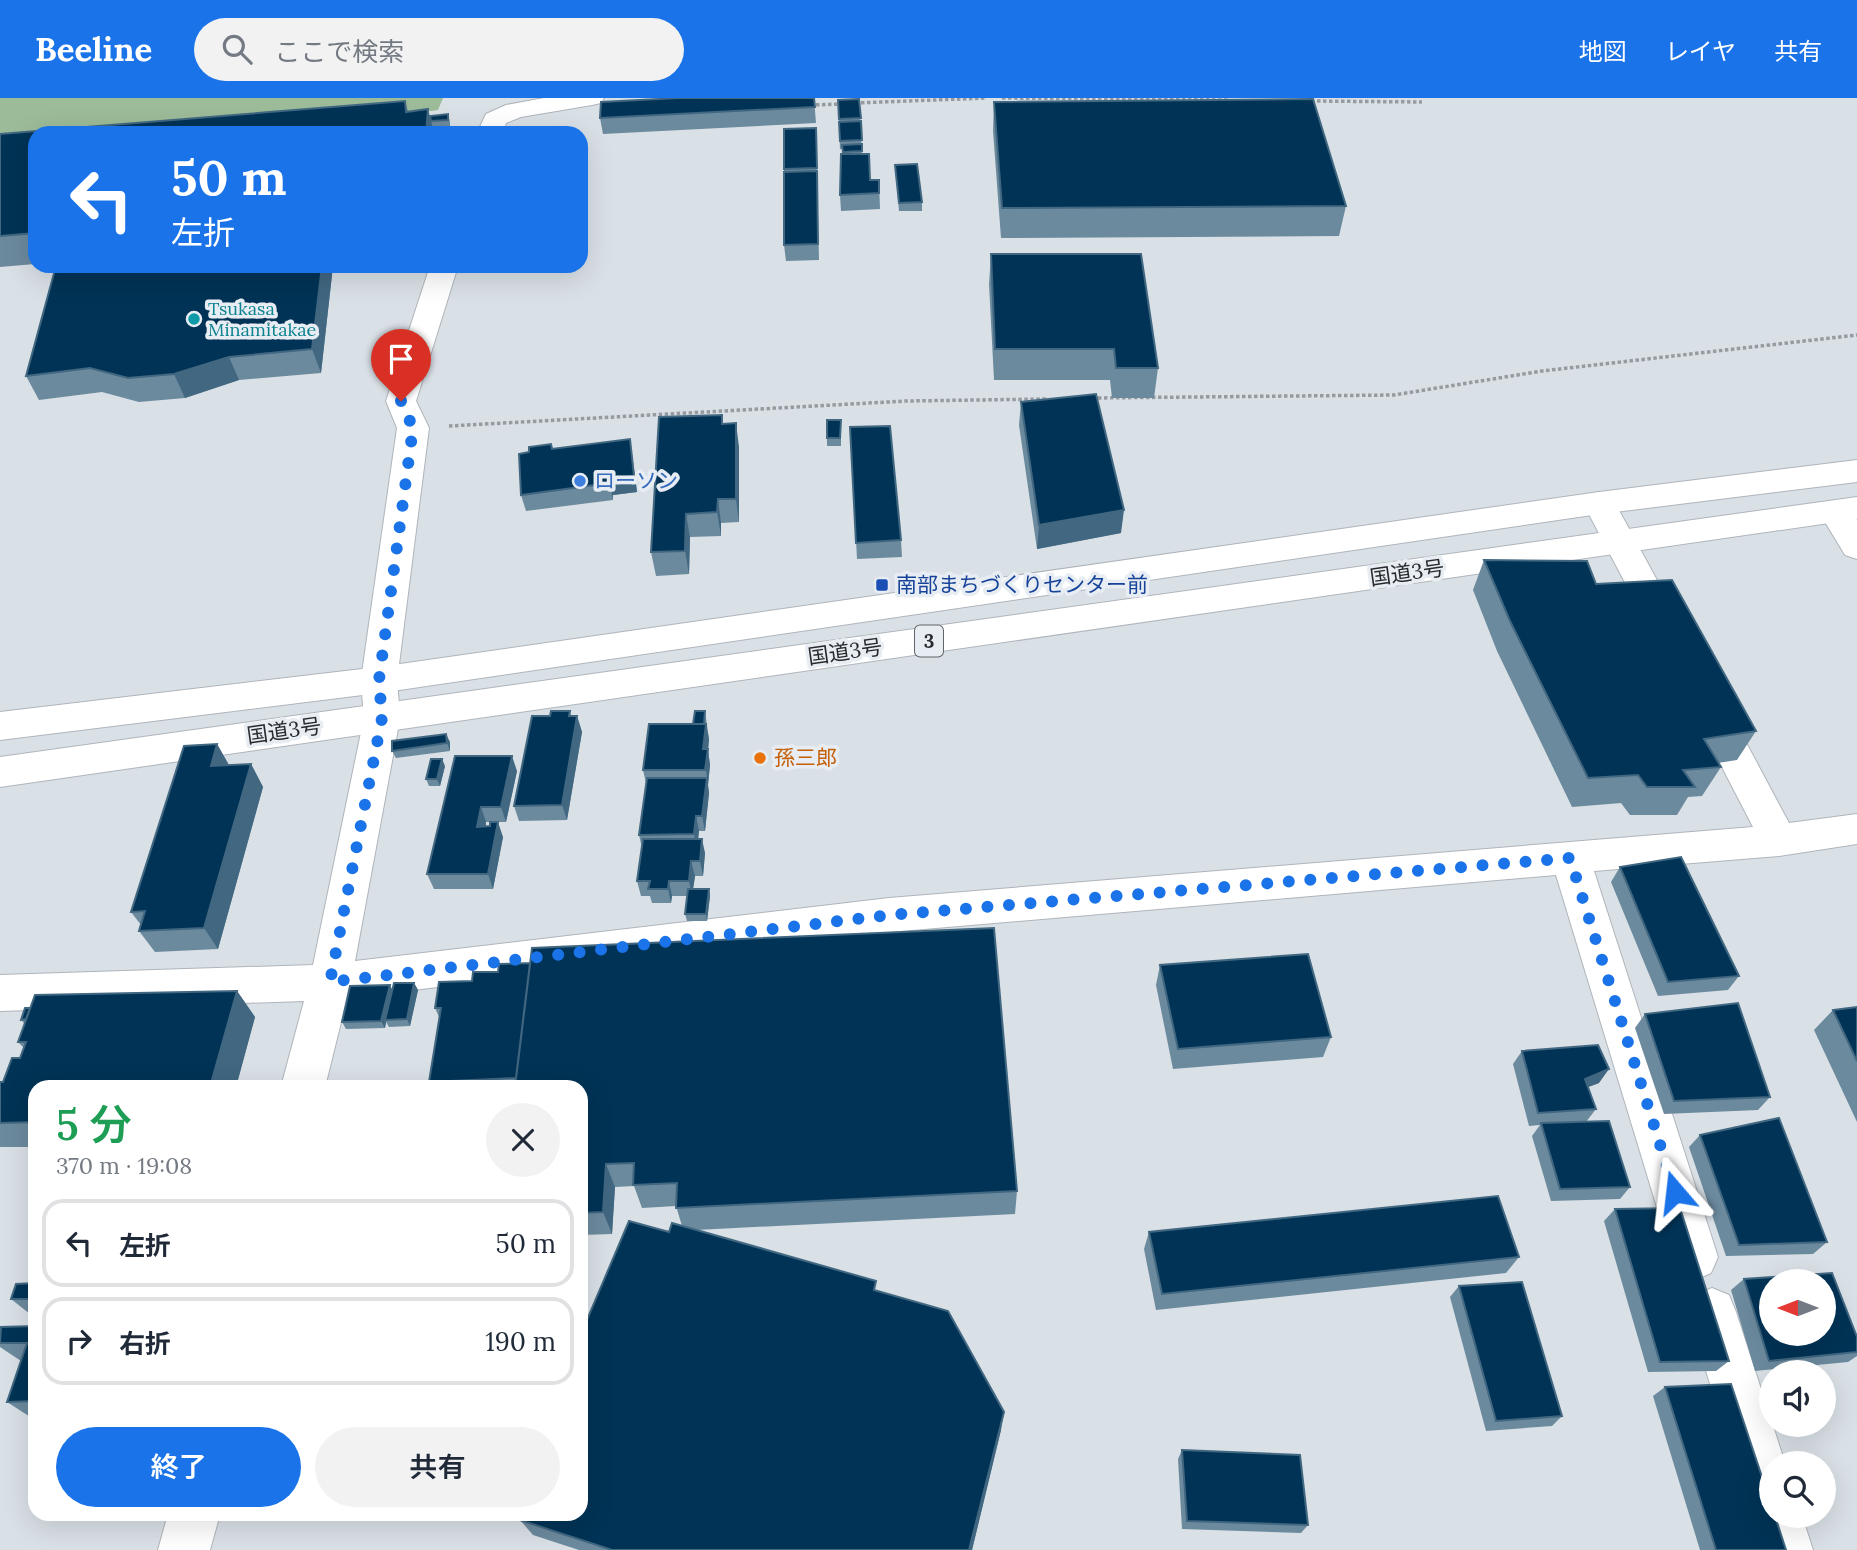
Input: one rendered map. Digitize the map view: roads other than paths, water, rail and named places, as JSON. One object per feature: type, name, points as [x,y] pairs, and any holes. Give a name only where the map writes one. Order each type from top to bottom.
[{"type":"main road","points":[[492,126],[495,119],[515,110],[592,98]]},
{"type":"main road","points":[[305,1080],[330,982],[382,718],[379,680],[413,428],[401,401],[442,273]]},
{"type":"main road","name":"国道3号","points":[[0,726],[379,680],[1600,503],[1857,471]]},
{"type":"main road","points":[[1600,503],[1681,656]]},
{"type":"main road","points":[[1846,510],[1857,547]]},
{"type":"main road","name":"国道3号","points":[[0,772],[1846,510]]},
{"type":"main road","points":[[1700,691],[1779,840]]},
{"type":"main road","points":[[0,993],[330,982],[890,915],[1779,840],[1857,829]]},
{"type":"main road","points":[[1570,858],[1759,1462]]},
{"type":"main road","points":[[184,1550],[192,1521]]},
{"type":"main road","points":[[1780,1528],[1787,1550]]},
{"type":"place","name":"Tsukasa Minamitakae","points":[[194,319]]},
{"type":"place","name":"ローソン","points":[[580,481]]},
{"type":"place","name":"南部まちづくりセンター前","points":[[882,585]]},
{"type":"place","name":"孫三郎","points":[[760,758]]}]
